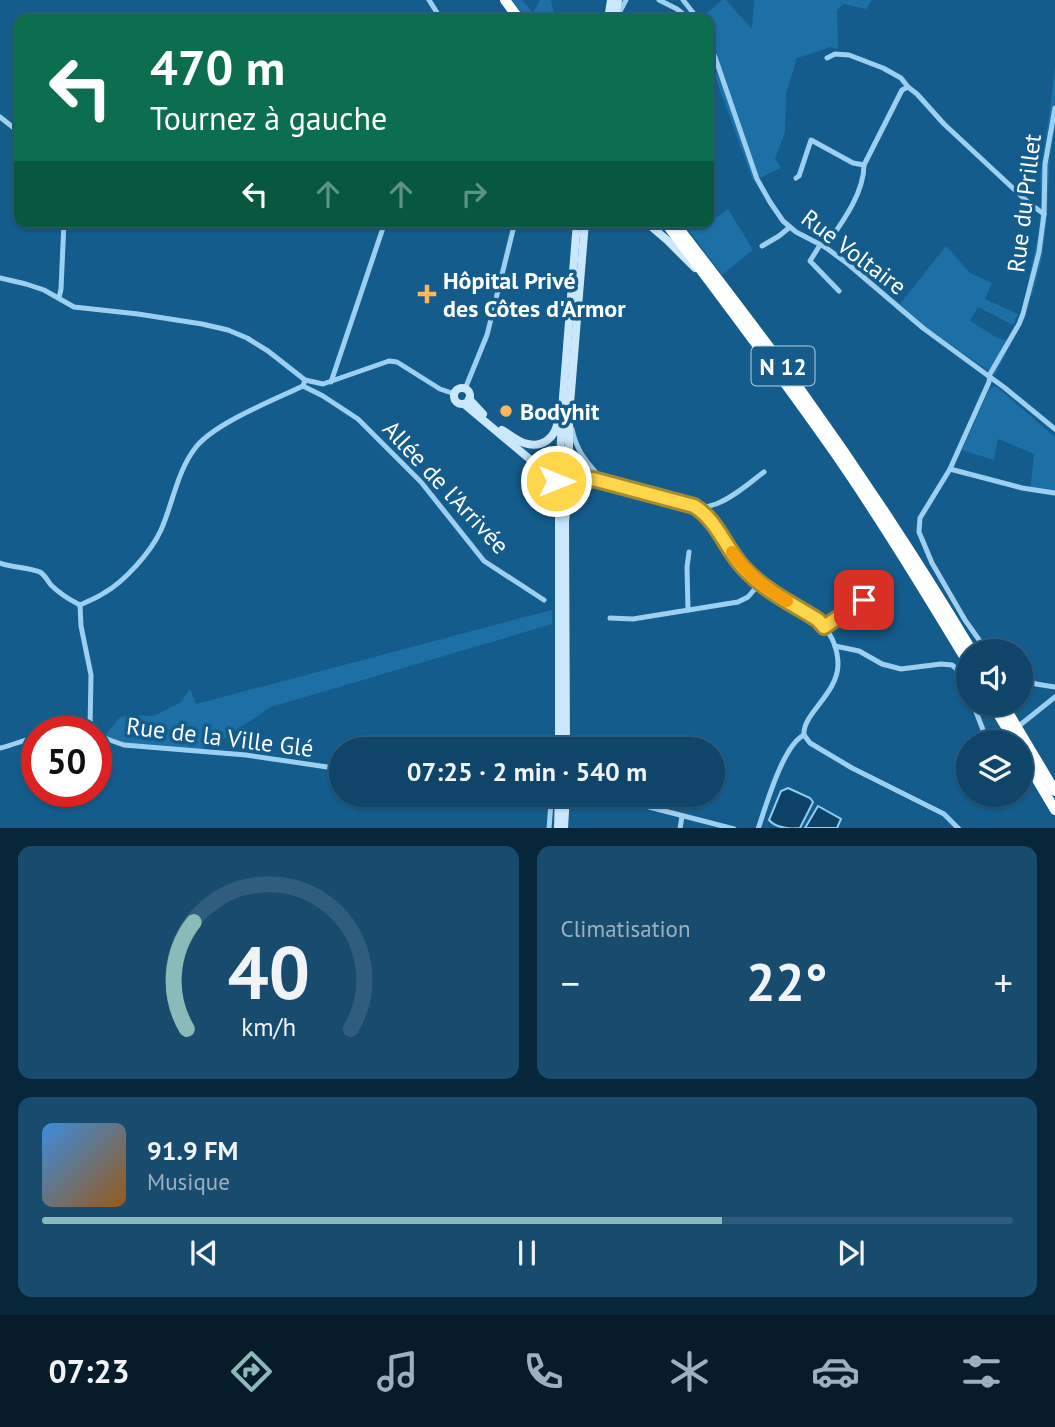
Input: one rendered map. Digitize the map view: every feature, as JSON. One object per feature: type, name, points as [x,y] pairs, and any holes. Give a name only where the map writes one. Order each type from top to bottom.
[{"type":"highway","name":"N 12","points":[[669,228],[792,392],[894,542],[956,643]]},
{"type":"highway","name":"N 12","points":[[679,228],[843,450],[888,516],[965,639]]},
{"type":"highway","points":[[1010,716],[1055,791]]},
{"type":"highway","points":[[1033,773],[1055,810]]},
{"type":"main road","points":[[559,737],[557,472],[575,244],[580,228]]},
{"type":"main road","points":[[566,737],[565,521],[567,503],[583,475],[569,449],[581,228]]},
{"type":"main road","name":"N 12","points":[[653,228],[677,248],[719,294]]},
{"type":"main road","points":[[467,401],[469,393],[465,389],[458,389],[455,394],[456,401],[467,401],[544,466],[557,472],[567,488],[576,485]]},
{"type":"main road","points":[[502,430],[523,442],[536,445],[545,443],[557,429],[563,397]]},
{"type":"main road","points":[[467,401],[532,461],[557,472]]},
{"type":"main road","points":[[557,472],[572,459]]},
{"type":"main road","points":[[558,828],[559,807]]},
{"type":"main road","points":[[564,828],[565,807]]},
{"type":"street","points":[[659,0],[682,14]]},
{"type":"street","points":[[683,0],[694,14]]},
{"type":"street","points":[[827,58],[835,54],[849,55],[901,78],[944,124],[1044,214]]},
{"type":"street","name":"Rue Voltaire","points":[[714,55],[757,179],[775,210],[790,227],[848,264],[923,328],[1055,429]]},
{"type":"street","points":[[839,291],[810,261],[840,224],[853,201],[864,178],[864,165],[902,90],[908,87]]},
{"type":"street","name":"Rue du Prillet","points":[[978,639],[924,547],[919,532],[920,517],[950,469],[996,363],[1023,314],[1039,252],[1044,214],[1045,164],[1055,108]]},
{"type":"street","points":[[0,117],[14,128]]},
{"type":"street","points":[[796,178],[811,140],[853,163],[864,165]]},
{"type":"street","points":[[762,246],[790,227]]},
{"type":"street","points":[[59,298],[64,228]]},
{"type":"street","points":[[331,382],[382,228]]},
{"type":"street","points":[[465,389],[486,335],[513,228]]},
{"type":"street","points":[[0,278],[35,287],[74,307],[138,314],[228,330],[268,351],[304,383]]},
{"type":"street","points":[[0,563],[12,568],[43,573],[52,586],[80,605],[113,587],[148,551],[160,532],[188,461],[205,437],[304,383],[331,382],[389,361],[397,362],[440,389],[455,394]]},
{"type":"street","name":"Allée de l'Arrivée","points":[[304,383],[358,419],[421,482],[484,561],[544,600]]},
{"type":"street","points":[[323,384],[323,396]]},
{"type":"street","points":[[569,416],[581,456],[604,482]]},
{"type":"street","points":[[532,461],[527,468],[527,477],[541,495]]},
{"type":"street","points":[[581,467],[593,479],[700,510],[714,524],[739,563],[759,583],[818,620],[835,646],[838,667],[830,691],[806,722],[804,735],[810,743],[852,768],[944,814],[959,828]]},
{"type":"street","points":[[950,469],[1022,488],[1055,493]]},
{"type":"street","points":[[700,510],[734,494],[764,471]]},
{"type":"street","points":[[576,485],[593,479]]},
{"type":"street","points":[[688,610],[689,552]]},
{"type":"street","points":[[610,618],[633,619],[738,602],[748,597],[759,583]]},
{"type":"street","points":[[824,627],[864,600]]},
{"type":"street","points":[[80,605],[81,626],[91,675],[93,716]]},
{"type":"street","points":[[835,646],[859,651],[901,669],[947,664],[956,669]]},
{"type":"street","points":[[1033,682],[1055,687]]},
{"type":"street","points":[[1020,725],[1055,697]]},
{"type":"street","points":[[758,828],[788,754],[795,741],[804,735]]},
{"type":"street","points":[[0,748],[21,741]]},
{"type":"street","name":"Rue de la Ville Glé","points":[[112,741],[124,746],[246,755],[329,767]]},
{"type":"street","points":[[548,828],[550,807]]},
{"type":"street","points":[[649,807],[734,828]]},
{"type":"street","points":[[680,828],[682,816]]},
{"type":"shaded area","points":[[512,0],[522,0],[533,13],[540,0],[551,0],[554,14],[523,14]]},
{"type":"shaded area","points":[[722,0],[726,0],[752,29],[754,0],[872,0],[866,9],[843,4],[837,10],[838,49],[831,47],[797,58],[786,93],[785,132],[775,159],[781,168],[753,181],[714,74],[714,14],[706,14]]},
{"type":"shaded area","points":[[1055,67],[1055,128],[1050,157],[1047,216],[1042,258],[1032,296],[1026,293],[1039,231],[1040,178]]},
{"type":"shaded area","points":[[728,209],[753,250],[722,275],[687,228],[714,228],[714,219]]},
{"type":"shaded area","points":[[946,246],[970,273],[992,283],[985,299],[1018,314],[1013,325],[978,307],[970,321],[1011,343],[995,375],[925,327],[900,304]]},
{"type":"shaded area","points":[[996,386],[1055,437],[1055,496],[1030,492],[1034,454],[998,439],[994,460],[962,450],[990,388]]},
{"type":"shaded area","points":[[552,610],[552,624],[271,707],[222,740],[197,751],[138,747],[112,739],[112,727],[120,717],[154,716],[181,702],[190,689],[196,704]]},
{"type":"shaded area","points":[[788,788],[813,802],[800,828],[779,826],[769,820],[781,791]]},
{"type":"shaded area","points":[[818,806],[841,819],[837,828],[805,828]]},
{"type":"slow traffic","points":[[732,552],[759,583],[787,601]]},
{"type":"place","name":"Hôpital Privé des Côtes d'Armor","points":[[427,294]]},
{"type":"place","name":"Bodyhit","points":[[506,411]]},
{"type":"route","points":[[556,481],[567,488],[593,479],[694,506],[714,524],[739,563],[759,583],[818,620],[824,627],[864,600]]}]
